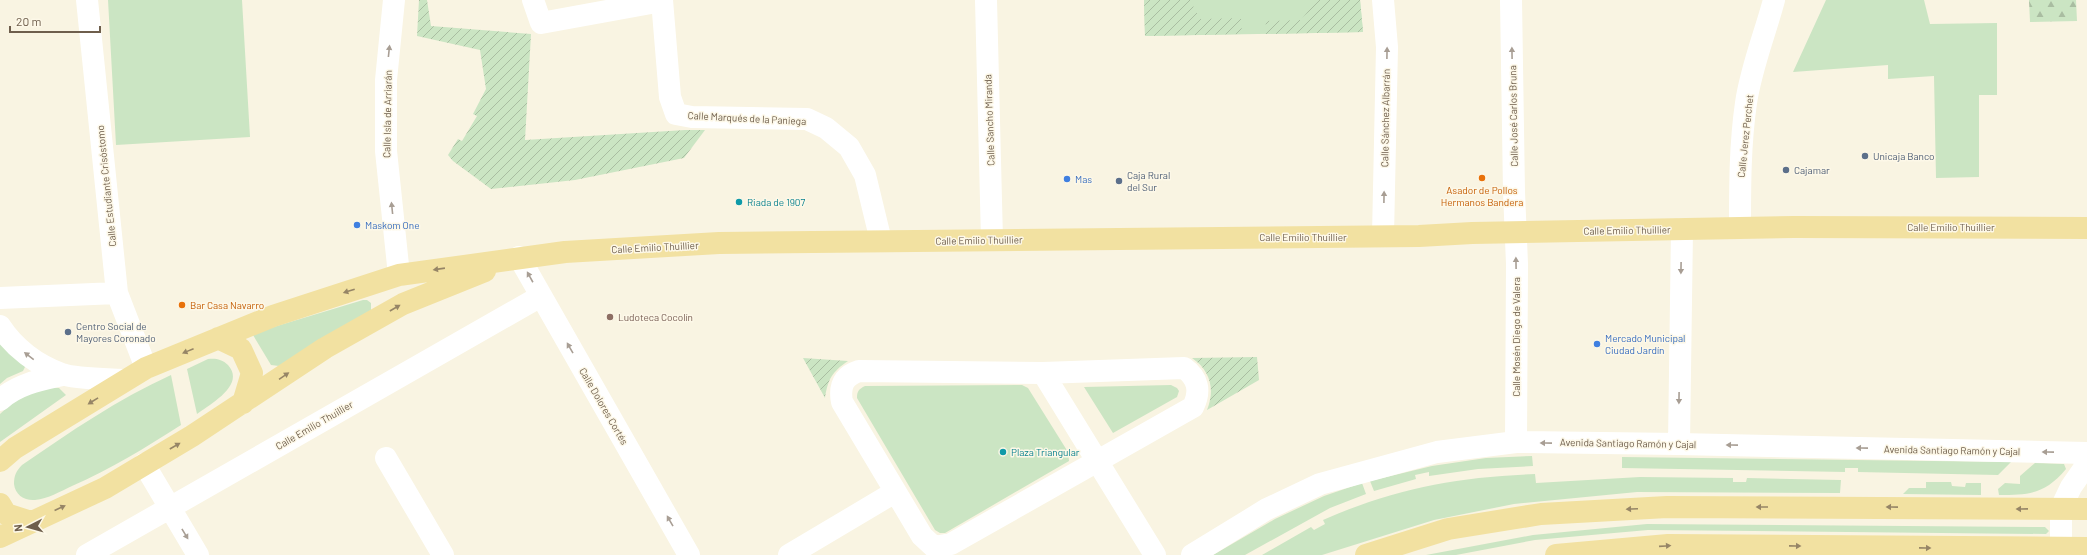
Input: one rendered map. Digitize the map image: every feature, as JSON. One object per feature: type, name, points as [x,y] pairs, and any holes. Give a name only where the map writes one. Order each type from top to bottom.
[{"type":"main road","name":"Calle Emilio Thuillier","points":[[0,461],[15,448],[146,368],[273,316],[399,275],[519,257],[565,252],[719,243],[1383,236],[1740,228],[2087,228]]},
{"type":"main road","name":"Calle Emilio Thuillier","points":[[0,537],[105,488],[192,436],[326,348],[403,304],[519,257]]},
{"type":"main road","points":[[218,338],[241,349],[252,373],[244,403]]},
{"type":"main road","points":[[0,504],[6,514],[31,522]]},
{"type":"main road","points":[[1366,555],[1448,529],[1541,514],[1667,507],[2087,509]]},
{"type":"main road","points":[[1556,555],[1668,545],[2062,551],[2087,548]]},
{"type":"street","name":"Calle Estudiante Crisóstomo","points":[[86,0],[117,293],[146,368]]},
{"type":"street","name":"Calle Isla de Arriarán","points":[[394,0],[386,80],[386,151],[399,275]]},
{"type":"street","points":[[533,0],[541,23],[662,0]]},
{"type":"street","name":"Calle Marqués de la Paniega","points":[[662,0],[670,97],[676,114],[692,117],[807,119],[826,128],[848,147],[865,175],[881,241]]},
{"type":"street","name":"Calle Sancho Miranda","points":[[986,0],[992,240]]},
{"type":"street","name":"Calle Sánchez Albarrán","points":[[1383,0],[1387,47],[1383,236]]},
{"type":"street","name":"Calle José Carlos Bruna","points":[[1511,0],[1515,232]]},
{"type":"street","name":"Calle Jerez Perchet","points":[[1740,228],[1740,167],[1746,102],[1758,52],[1774,0]]},
{"type":"street","points":[[1679,444],[1682,229]]},
{"type":"street","name":"Calle Mosén Diego de Valera","points":[[1515,232],[1516,442]]},
{"type":"street","name":"Calle Dolores Cortés","points":[[519,257],[689,555]]},
{"type":"street","points":[[0,298],[117,293]]},
{"type":"street","name":"Calle Emilio Thuillier","points":[[88,555],[541,296]]},
{"type":"street","points":[[0,326],[30,358],[63,375]]},
{"type":"street","points":[[1184,368],[1191,373],[1197,383],[1198,396],[1193,407],[1098,460],[951,544],[934,547],[922,536],[842,402],[840,392],[843,381],[850,374],[860,371],[1043,373],[1184,368]]},
{"type":"street","points":[[1043,373],[1098,460],[1155,555]]},
{"type":"street","points":[[0,400],[10,392],[34,381],[63,375],[126,380]]},
{"type":"street","name":"Avenida Santiago Ramón y Cajal","points":[[1192,555],[1267,509],[1320,484],[1437,452],[1516,442],[2087,453]]},
{"type":"street","points":[[386,458],[443,555]]},
{"type":"street","points":[[144,464],[198,555]]},
{"type":"street","points":[[2062,551],[2061,508],[2070,487],[2087,464]]},
{"type":"street","points":[[789,555],[895,492]]},
{"type":"green space","points":[[108,0],[242,0],[250,137],[116,145]]},
{"type":"green space","points":[[419,0],[427,0],[431,26],[531,34],[525,140],[705,130],[684,158],[575,180],[491,189],[453,161],[448,155],[458,139],[462,141],[477,116],[473,114],[486,89],[480,50],[417,36]]},
{"type":"green space","points":[[1144,0],[1360,0],[1363,32],[1145,36]]},
{"type":"green space","points":[[1144,0],[1190,0],[1200,19],[1241,18],[1242,34],[1145,36]]},
{"type":"green space","points":[[1317,0],[1360,0],[1363,32],[1265,34],[1266,21],[1301,20]]},
{"type":"green space","points":[[1826,0],[1924,0],[1930,24],[1997,23],[1997,95],[1979,95],[1979,177],[1936,178],[1934,76],[1888,79],[1888,65],[1793,72]]},
{"type":"green space","points":[[2029,0],[2076,0],[2077,21],[2030,22]]},
{"type":"green space","points":[[367,300],[371,303],[371,310],[279,366],[271,365],[253,335],[257,332]]},
{"type":"green space","points":[[0,341],[23,363],[25,367],[23,371],[7,378],[0,384]]},
{"type":"green space","points":[[1257,357],[1259,380],[1207,410],[1211,395],[1210,381],[1203,369],[1192,358]]},
{"type":"green space","points":[[803,358],[848,361],[832,376],[829,381],[825,398]]},
{"type":"green space","points":[[208,359],[218,359],[226,363],[232,372],[233,380],[230,387],[224,393],[197,414],[187,369]]},
{"type":"green space","points":[[171,375],[181,425],[114,465],[45,498],[31,500],[18,494],[14,484],[14,478],[22,465],[113,405]]},
{"type":"green space","points":[[1022,385],[1028,388],[1068,452],[1069,461],[945,533],[940,533],[935,530],[857,398],[858,392],[865,386]]},
{"type":"green space","points":[[1171,385],[1179,391],[1177,397],[1113,433],[1084,387]]},
{"type":"green space","points":[[46,387],[59,388],[66,395],[0,442],[0,414],[24,392]]},
{"type":"green space","points":[[1532,456],[1533,466],[1478,469],[1429,476],[1429,472],[1415,475],[1416,479],[1374,491],[1370,481],[1432,466],[1486,458]]},
{"type":"green space","points":[[1622,457],[2011,462],[1998,475],[1858,472],[1858,468],[1845,468],[1845,472],[1622,468]]},
{"type":"green space","points":[[2035,463],[2064,464],[2066,469],[2051,484],[2036,491],[1999,495],[1998,489],[2005,483],[2020,484],[2020,476]]},
{"type":"green space","points":[[1535,474],[1536,483],[1640,477],[1733,478],[1733,482],[1746,482],[1747,478],[1841,480],[1840,493],[1637,492],[1514,504],[1434,520],[1322,555],[1262,555],[1311,527],[1314,530],[1325,524],[1323,520],[1350,509],[1401,492],[1453,481]]},
{"type":"green space","points":[[1926,482],[1951,482],[1952,486],[1965,487],[1966,483],[1981,483],[1981,495],[1903,494],[1909,488],[1926,488]]},
{"type":"green space","points":[[1362,483],[1366,494],[1330,508],[1245,555],[1213,555],[1275,519],[1324,496]]},
{"type":"green space","points":[[1647,524],[2045,527],[2049,531],[2046,534],[1648,530],[1535,540],[1456,555],[1426,555],[1533,535]]},
{"type":"place","name":"Unicaja Banco","points":[[1865,156]]},
{"type":"place","name":"Cajamar","points":[[1786,170]]},
{"type":"place","name":"Asador de Pollos Hermanos Bandera","points":[[1482,178]]},
{"type":"place","name":"Mas","points":[[1067,179]]},
{"type":"place","name":"Caja Rural del Sur","points":[[1119,181]]},
{"type":"place","name":"Riada de 1907","points":[[739,202]]},
{"type":"place","name":"Maskom One","points":[[357,225]]},
{"type":"place","name":"Bar Casa Navarro","points":[[182,305]]},
{"type":"place","name":"Ludoteca Cocolín","points":[[610,317]]},
{"type":"place","name":"Centro Social de Mayores Coronado","points":[[68,332]]},
{"type":"place","name":"Mercado Municipal Ciudad Jardín","points":[[1597,344]]},
{"type":"place","name":"Plaza Triangular","points":[[1003,452]]}]
